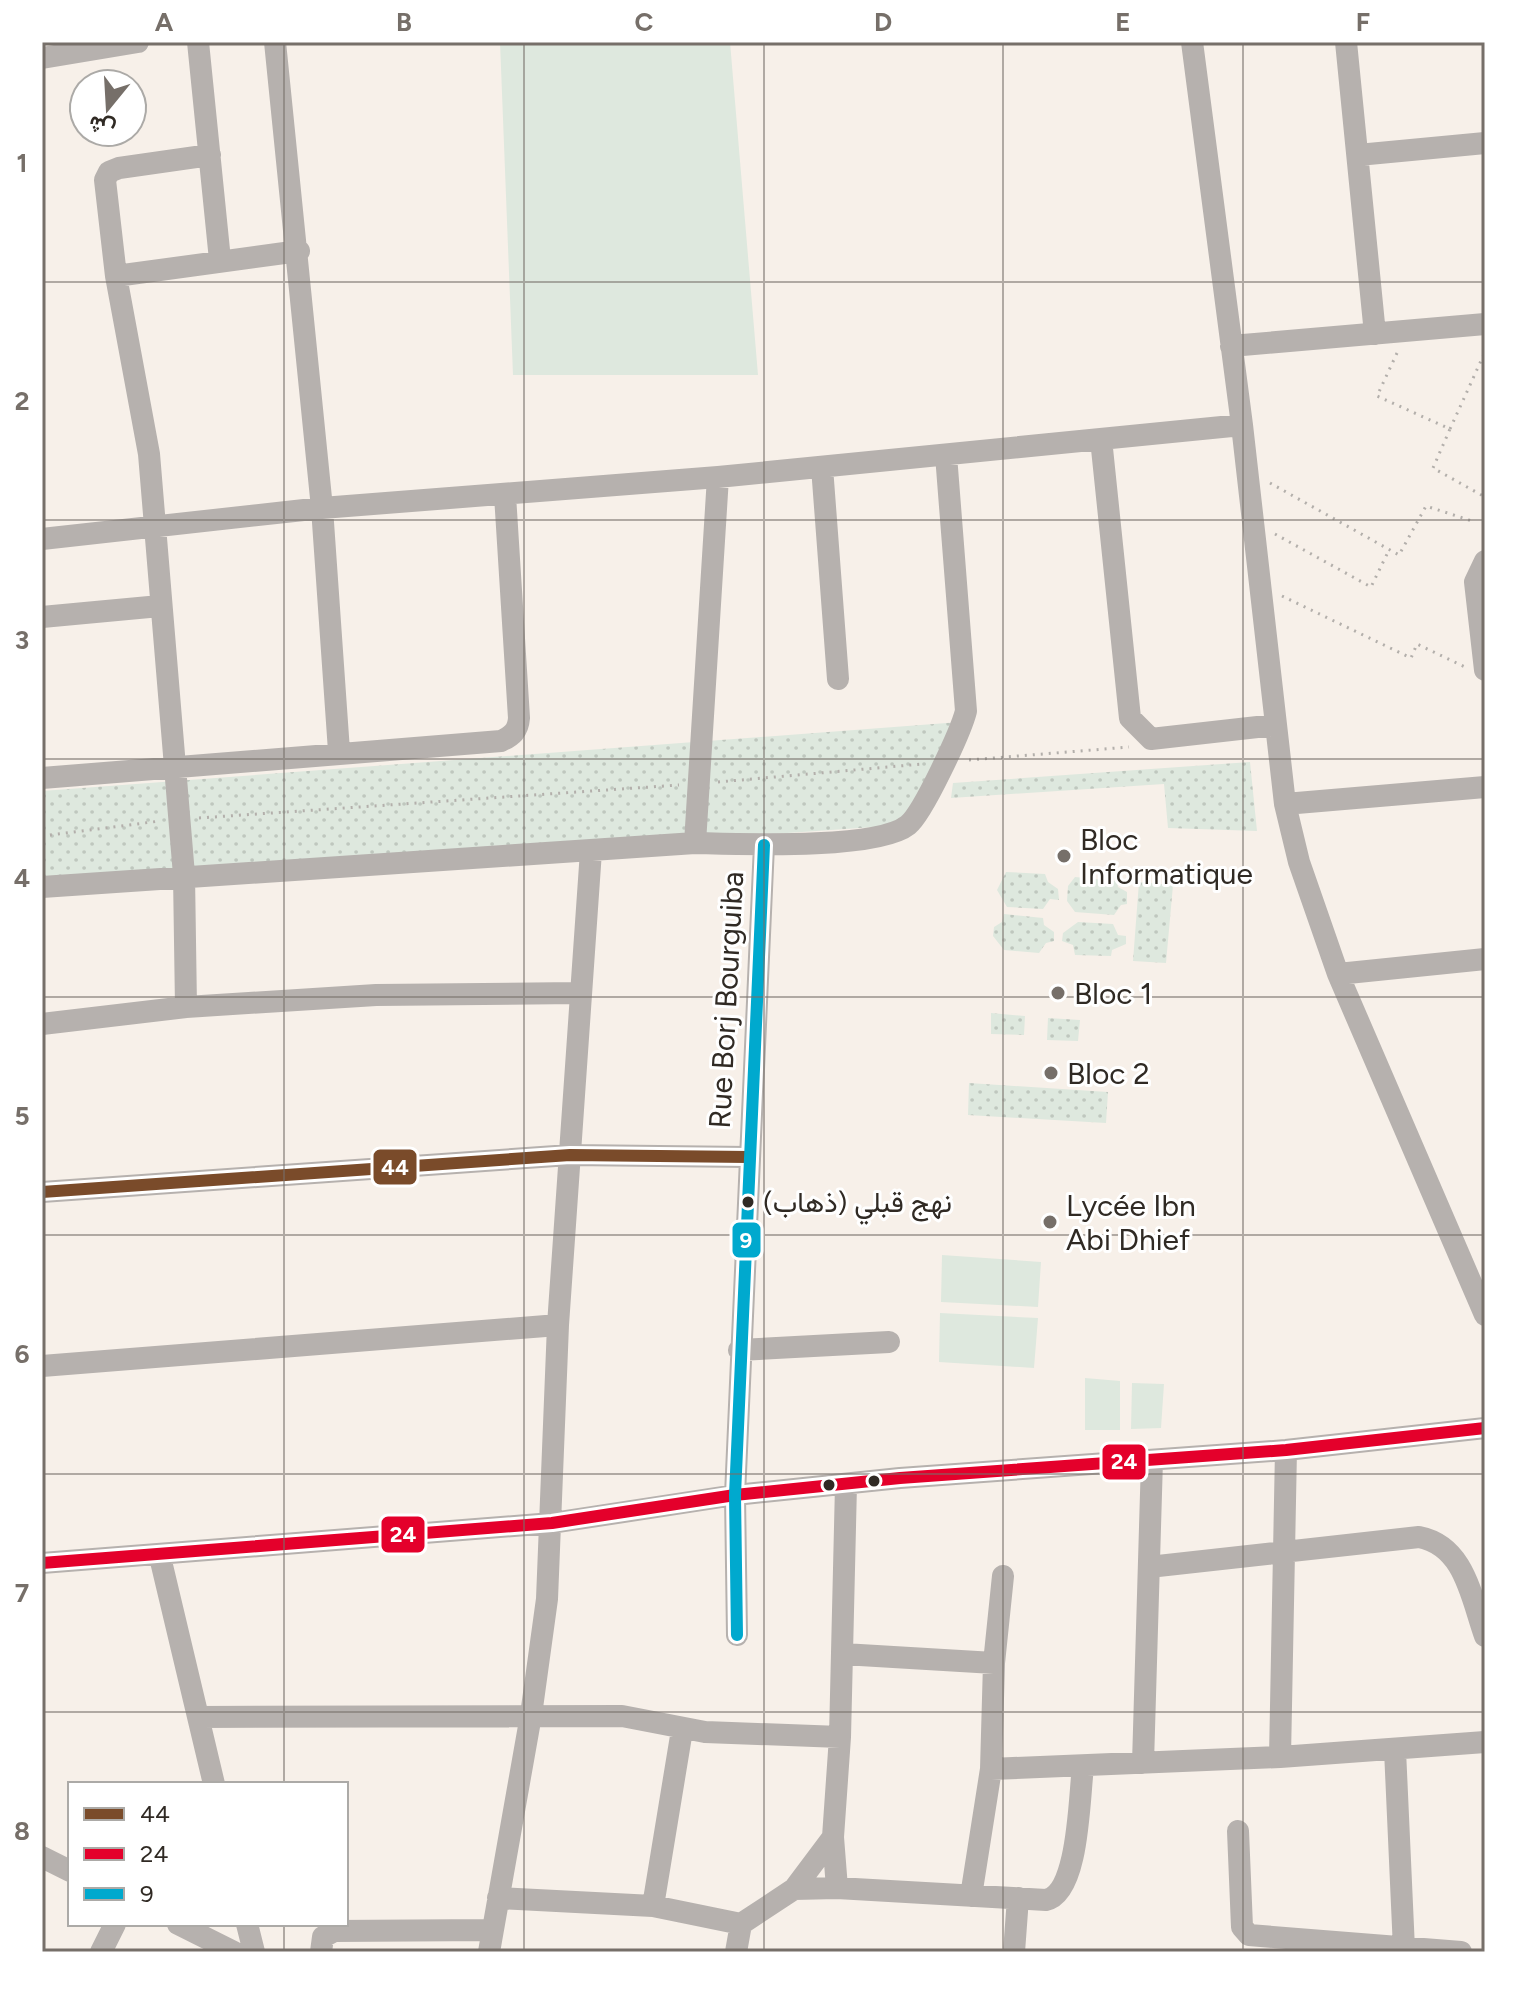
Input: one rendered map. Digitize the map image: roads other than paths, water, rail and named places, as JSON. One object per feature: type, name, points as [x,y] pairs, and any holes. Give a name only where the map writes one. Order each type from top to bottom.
[{"type":"street","points":[[42,58],[138,42]]},
{"type":"street","points":[[198,42],[220,260]]},
{"type":"street","points":[[275,42],[299,251],[322,508],[339,751]]},
{"type":"street","points":[[1192,42],[1242,425],[1285,804],[1299,862],[1338,974],[1479,1287],[1485,1315]]},
{"type":"street","points":[[1346,42],[1375,334]]},
{"type":"street","points":[[1358,155],[1485,143]]},
{"type":"street","points":[[186,1007],[184,875],[149,454],[116,276],[106,191],[109,172],[210,155]]},
{"type":"street","points":[[116,276],[299,251]]},
{"type":"street","points":[[1231,346],[1485,324]]},
{"type":"street","points":[[42,539],[322,508],[718,477],[1242,425]]},
{"type":"street","points":[[1101,439],[1130,718],[1151,739],[1275,725]]},
{"type":"street","points":[[42,887],[184,875],[695,843],[764,845],[884,837],[908,826],[922,809],[942,762],[959,736],[966,711],[946,455]]},
{"type":"street","points":[[822,467],[838,679]]},
{"type":"street","points":[[695,843],[718,477]]},
{"type":"street","points":[[42,778],[339,751],[501,741],[515,732],[519,718],[505,495]]},
{"type":"street","points":[[1478,670],[1475,582],[1485,561]]},
{"type":"street","points":[[42,617],[160,606]]},
{"type":"street","points":[[1285,804],[1485,787]]},
{"type":"street","name":"Rue Borj Bourguiba","points":[[737,1635],[735,1495],[739,1350],[764,845]]},
{"type":"street","points":[[321,1952],[323,1937],[334,1931],[491,1941],[531,1715],[547,1599],[558,1325],[591,851]]},
{"type":"street","points":[[1338,974],[1485,959]]},
{"type":"street","points":[[42,1024],[186,1007],[376,995],[579,993]]},
{"type":"street","points":[[42,1192],[570,1155],[748,1157]]},
{"type":"street","points":[[42,1366],[558,1325]]},
{"type":"street","points":[[739,1350],[889,1342]]},
{"type":"street","points":[[42,1563],[160,1557],[552,1523],[735,1495],[1286,1450],[1485,1428]]},
{"type":"street","points":[[1280,1757],[1286,1450]]},
{"type":"street","points":[[1143,1763],[1152,1460]]},
{"type":"street","points":[[837,1888],[833,1837],[840,1737],[846,1485]]},
{"type":"street","points":[[1149,1567],[1419,1537],[1435,1540],[1456,1557],[1485,1636]]},
{"type":"street","points":[[160,1557],[214,1782]]},
{"type":"street","points":[[971,1896],[991,1769],[994,1663],[1003,1576]]},
{"type":"street","points":[[843,1654],[994,1663]]},
{"type":"street","points":[[199,1717],[622,1716],[682,1730],[840,1737]]},
{"type":"street","points":[[653,1906],[682,1730]]},
{"type":"street","points":[[991,1769],[1280,1757],[1485,1742]]},
{"type":"street","points":[[1395,1750],[1404,1949]]},
{"type":"street","points":[[794,1889],[837,1888],[1046,1900],[1055,1898],[1062,1891],[1073,1859],[1083,1767]]},
{"type":"street","points":[[1238,1831],[1244,1932],[1461,1952]]},
{"type":"street","points":[[498,1898],[653,1906],[741,1924],[794,1889],[833,1837]]},
{"type":"street","points":[[42,1857],[68,1870]]},
{"type":"street","points":[[1014,1952],[1018,1898]]},
{"type":"street","points":[[736,1952],[741,1924]]},
{"type":"street","points":[[101,1952],[114,1926]]},
{"type":"street","points":[[182,1926],[234,1952]]},
{"type":"street","points":[[248,1926],[254,1952]]},
{"type":"place","name":"Bloc Informatique","points":[[1064,856]]},
{"type":"place","name":"Bloc 1","points":[[1058,993]]},
{"type":"place","name":"Bloc 2","points":[[1051,1073]]},
{"type":"place","name":"نهج قبلي (ذهاب)","points":[[748,1202]]},
{"type":"place","name":"Lycée Ibn Abi Dhief","points":[[1050,1222]]}]
